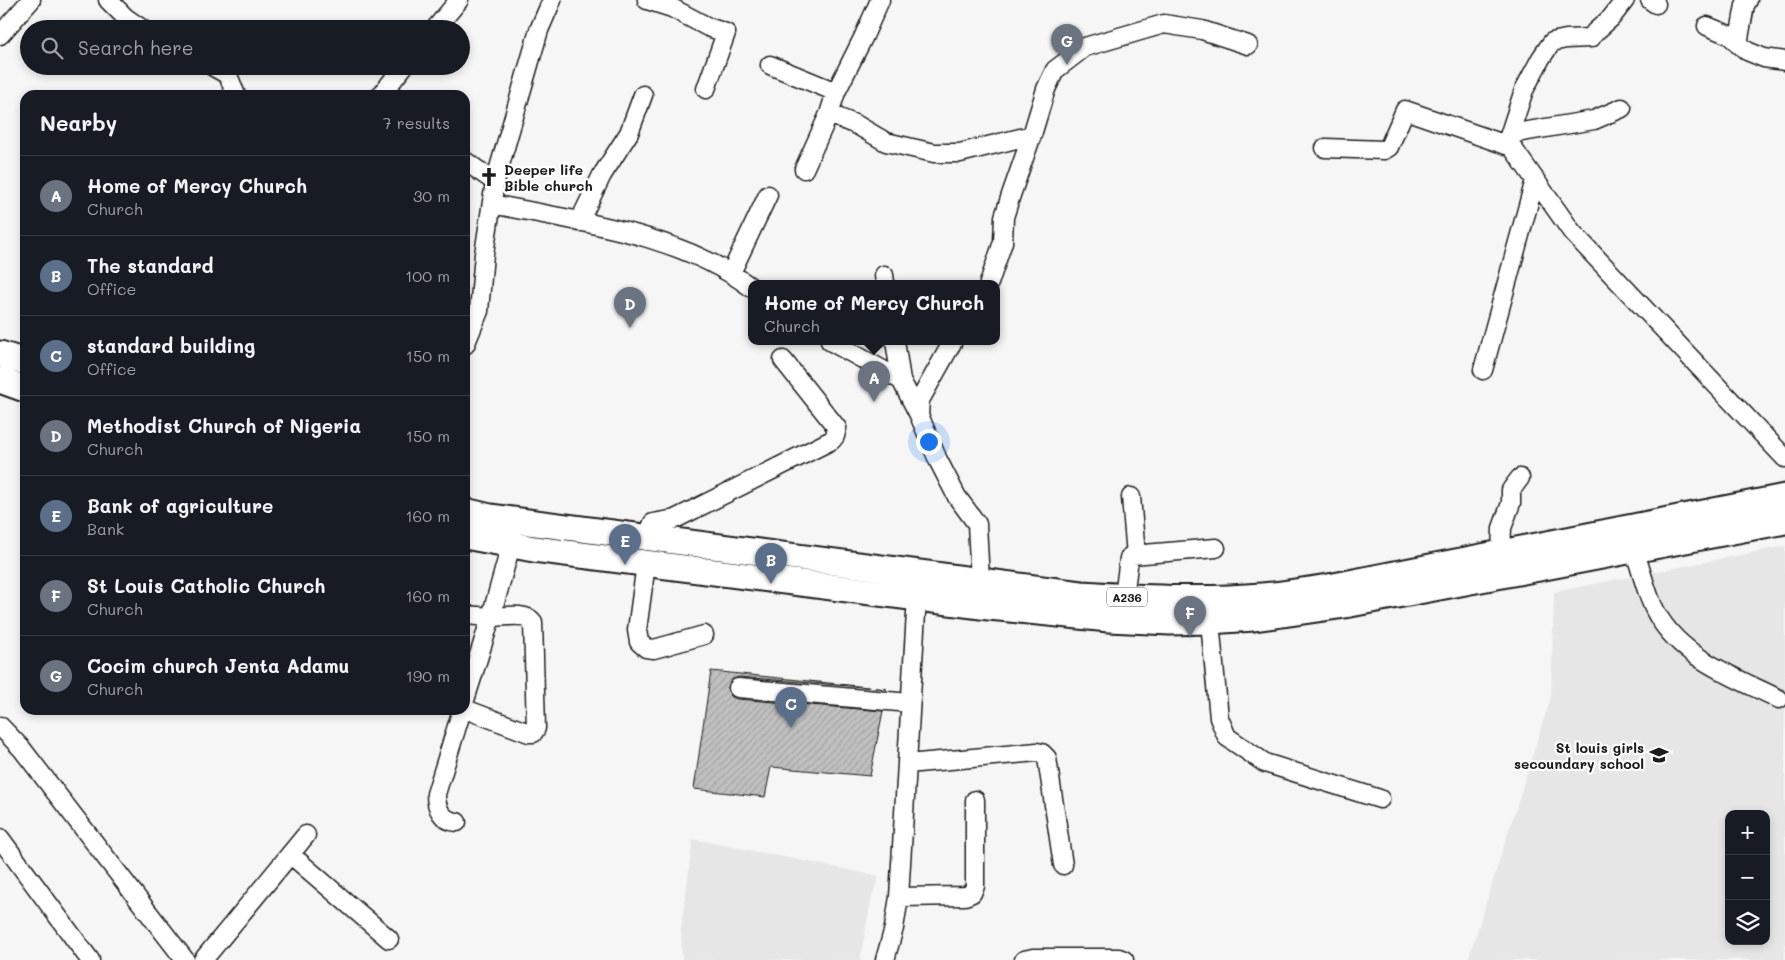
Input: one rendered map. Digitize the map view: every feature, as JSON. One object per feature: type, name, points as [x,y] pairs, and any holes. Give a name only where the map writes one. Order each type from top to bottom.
[{"type":"highway","points":[[7,366],[20,383]]},
{"type":"highway","name":"A236","points":[[470,518],[480,531],[511,545],[646,564],[917,596],[989,607],[1109,619],[1170,622],[1262,596],[1299,592],[1785,498]]},
{"type":"highway","name":"A236","points":[[480,531],[648,539],[1081,594],[1124,597],[1254,618],[1345,605],[1785,521]]},
{"type":"highway","points":[[646,564],[648,539]]},
{"type":"street","points":[[0,35],[31,0]]},
{"type":"street","points":[[108,0],[129,20]]},
{"type":"street","points":[[442,20],[458,0]]},
{"type":"street","points":[[470,333],[479,311],[495,182],[539,30],[552,0]]},
{"type":"street","points":[[646,0],[672,8],[708,27],[726,33],[706,89]]},
{"type":"street","points":[[804,170],[829,114],[836,92],[880,0]]},
{"type":"street","points":[[1625,0],[1611,18],[1591,38],[1566,39],[1552,42],[1524,90],[1508,139],[1572,232],[1785,458]]},
{"type":"street","points":[[1738,44],[1745,4],[1748,0]]},
{"type":"street","points":[[990,280],[1003,242],[1004,217],[1046,89],[1055,70],[1085,47],[1164,24],[1202,30],[1248,45]]},
{"type":"street","points":[[1707,26],[1729,36],[1747,51],[1764,58],[1785,61]]},
{"type":"street","points":[[770,65],[836,92]]},
{"type":"street","points":[[228,75],[234,90]]},
{"type":"street","points":[[385,90],[397,75]]},
{"type":"street","points":[[579,222],[602,175],[629,133],[643,95]]},
{"type":"street","points":[[1325,148],[1384,150],[1390,147],[1404,110],[1508,139],[1594,120],[1622,108]]},
{"type":"street","points":[[829,114],[857,125],[886,142],[934,153],[960,153],[1032,135]]},
{"type":"street","points":[[470,164],[495,182]]},
{"type":"street","points":[[1484,370],[1535,180]]},
{"type":"street","points":[[731,273],[768,194]]},
{"type":"street","points":[[492,204],[636,234],[694,254],[731,273],[748,285]]},
{"type":"street","points":[[837,345],[901,380]]},
{"type":"street","points":[[896,345],[901,380],[957,497],[977,524],[980,581]]},
{"type":"street","points":[[918,414],[920,400],[951,345]]},
{"type":"street","points":[[648,539],[653,523],[675,519],[832,440],[837,428],[783,360]]},
{"type":"street","points":[[1501,553],[1502,528],[1511,503],[1511,490],[1520,478]]},
{"type":"street","points":[[1131,497],[1136,555]]},
{"type":"street","points":[[470,684],[511,545]]},
{"type":"street","points":[[1124,597],[1129,558],[1136,555],[1216,548]]},
{"type":"street","points":[[1634,549],[1652,605],[1661,620],[1677,639],[1697,657],[1779,699]]},
{"type":"street","points":[[646,564],[638,630],[639,642],[646,648],[654,649],[704,635]]},
{"type":"street","points":[[885,960],[894,928],[899,897],[917,596]]},
{"type":"street","points":[[1209,610],[1219,718],[1227,737],[1264,763],[1380,799]]},
{"type":"street","points":[[470,615],[526,616],[532,619],[536,728],[533,733],[529,733],[470,711]]},
{"type":"street","points":[[738,688],[910,703]]},
{"type":"street","points":[[457,822],[446,819],[442,815],[436,794],[462,715]]},
{"type":"street","points":[[0,726],[22,749],[185,960]]},
{"type":"street","points":[[907,764],[1042,753],[1047,758],[1063,865]]},
{"type":"street","points":[[899,897],[966,896],[972,893],[975,886],[974,800]]},
{"type":"street","points":[[203,960],[306,835]]},
{"type":"street","points":[[0,838],[90,960]]},
{"type":"street","points":[[290,854],[389,939]]},
{"type":"street","points":[[1024,960],[1033,958],[1119,958],[1124,960]]},
{"type":"shaded area","name":"St louis girls secoundary school","points":[[1785,546],[1785,960],[1468,960],[1551,697],[1554,592]]},
{"type":"shaded area","points":[[693,839],[879,876],[872,896],[860,960],[682,960],[681,929]]},
{"type":"building","points":[[711,671],[887,689],[739,677],[733,679],[728,687],[732,697],[737,699],[883,711],[870,776],[771,767],[765,797],[694,789]]},
{"type":"place","name":"Cocim church Jenta Adamu","points":[[1067,65]]},
{"type":"place","name":"Deeper life Bible church","points":[[489,177]]},
{"type":"place","name":"Methodist Church of Nigeria","points":[[630,328]]},
{"type":"place","name":"Home of Mercy Church","points":[[874,402]]},
{"type":"place","name":"Bank of agriculture","points":[[625,565]]},
{"type":"place","name":"The standard","points":[[771,584]]},
{"type":"place","name":"St Louis Catholic Church","points":[[1190,637]]},
{"type":"place","name":"standard building","points":[[791,728]]},
{"type":"place","name":"St louis girls secoundary school","points":[[1659,755]]}]
